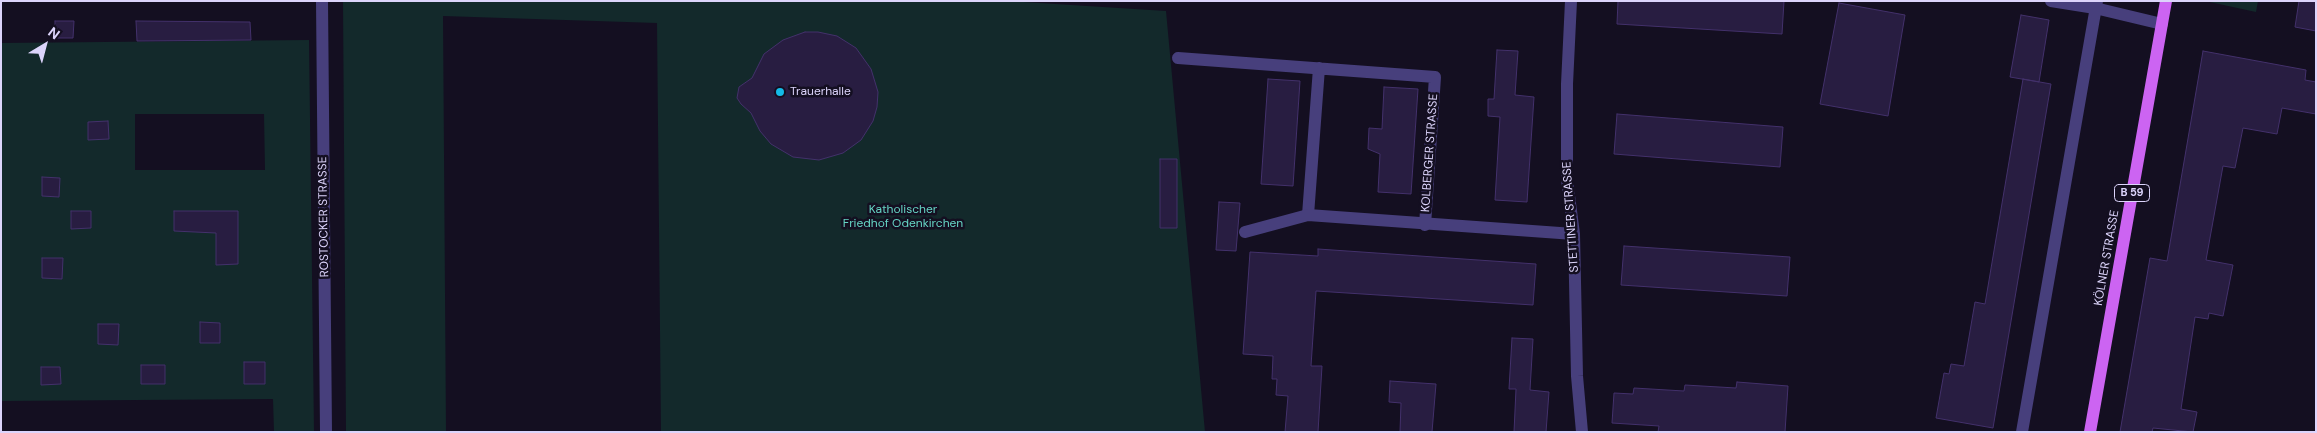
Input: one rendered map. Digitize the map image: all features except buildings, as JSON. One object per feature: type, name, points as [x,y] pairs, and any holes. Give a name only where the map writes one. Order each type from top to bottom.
[{"type":"main road","name":"KÖLNER STRASSE","points":[[2090,432],[2166,1]]},
{"type":"street","name":"ROSTOCKER STRASSE","points":[[322,1],[326,432]]},
{"type":"street","name":"STETTINER STRASSE","points":[[1571,1],[1567,84],[1567,180],[1574,234],[1577,376],[1582,432]]},
{"type":"street","points":[[2051,1],[2096,5],[2162,24]]},
{"type":"street","points":[[2022,432],[2096,5]]},
{"type":"street","name":"KOLBERGER STRASSE","points":[[1178,58],[1435,77],[1425,225]]},
{"type":"street","points":[[1308,215],[1319,68]]},
{"type":"street","name":"KOLBERGER STRASSE","points":[[1245,232],[1308,215],[1425,225],[1574,234]]},
{"type":"green space","name":"Katholischer Friedhof Odenkirchen","points":[[343,1],[1008,1],[1166,11],[1205,432],[661,432],[657,23],[443,16],[446,432],[346,432]]},
{"type":"green space","points":[[2205,1],[2258,1],[2256,12]]},
{"type":"green space","points":[[309,40],[314,432],[274,432],[273,399],[1,401],[1,43]],"holes":[[[135,114],[264,114],[265,170],[135,170]]]},
{"type":"place","name":"Trauerhalle","points":[[780,92]]}]
